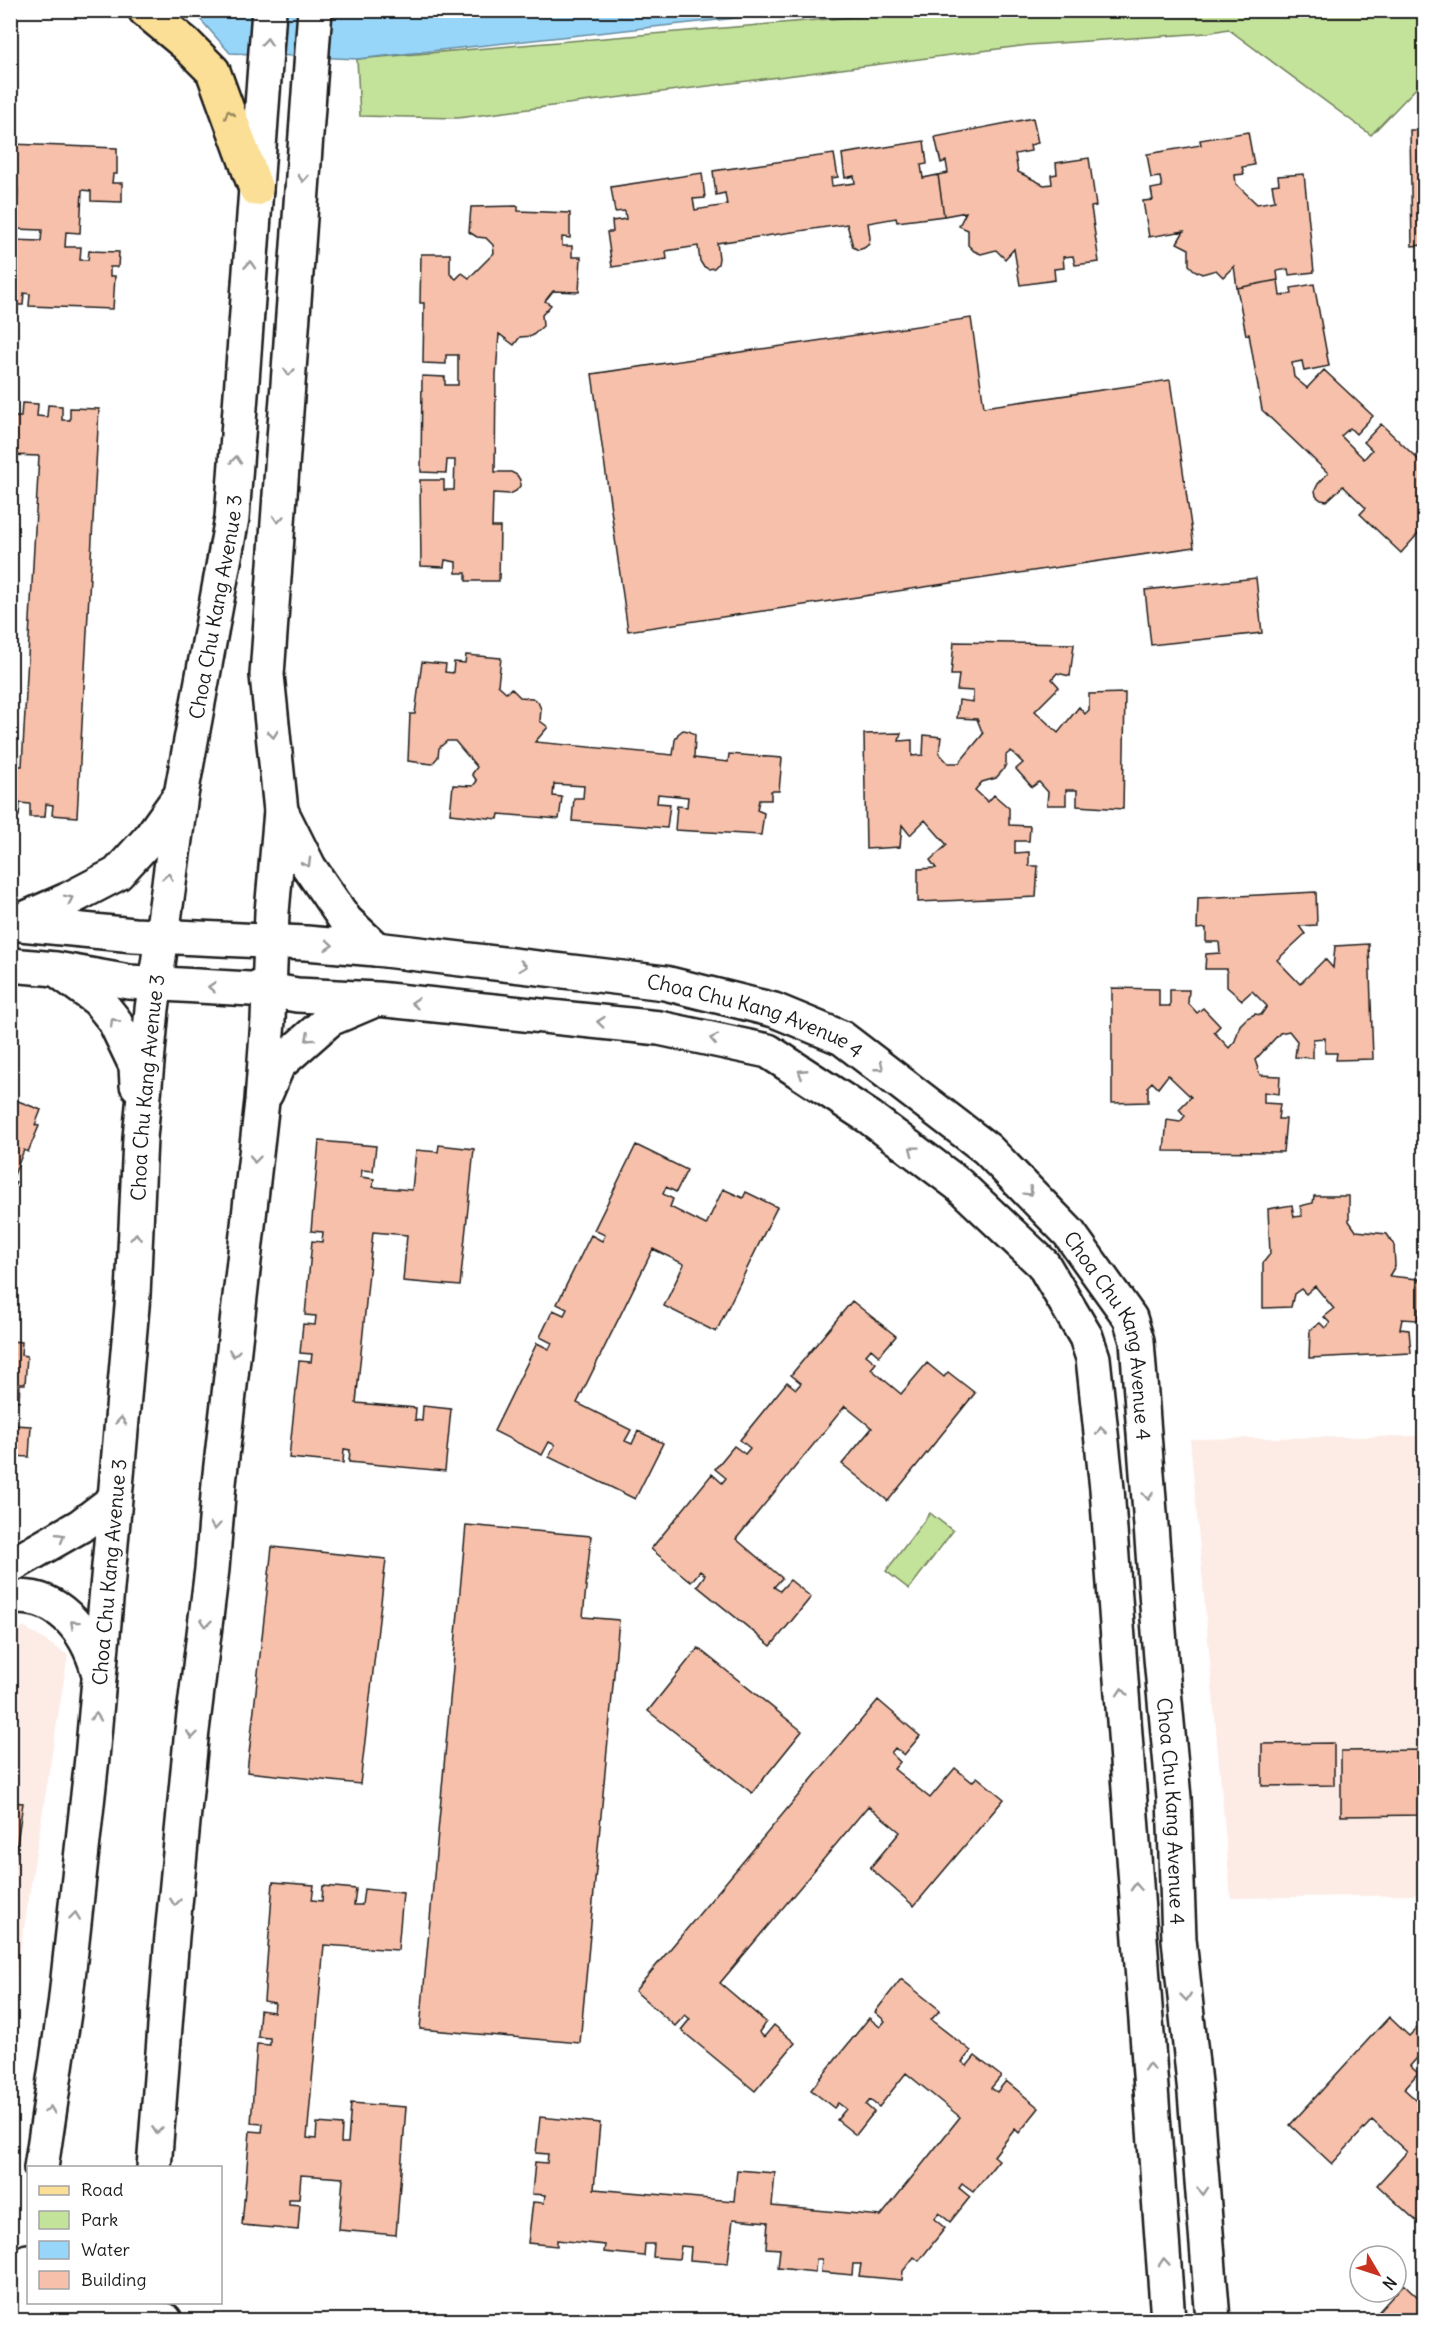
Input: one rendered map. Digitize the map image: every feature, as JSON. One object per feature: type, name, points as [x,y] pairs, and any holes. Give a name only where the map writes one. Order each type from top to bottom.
[{"type":"main road","points":[[145,10],[186,44],[213,71],[256,189]]},
{"type":"street","name":"Choa Chu Kang Avenue 3","points":[[41,2166],[65,2006],[84,1839],[133,1296],[140,1138],[165,902],[181,795],[232,518],[269,10]]},
{"type":"street","points":[[154,2166],[172,1936],[190,1750],[212,1569],[219,1483],[262,1101],[281,811],[267,675],[315,10]]},
{"type":"street","points":[[13,923],[67,900],[117,874],[150,839],[181,795]]},
{"type":"street","points":[[281,811],[309,867],[346,921],[376,949]]},
{"type":"street","name":"Choa Chu Kang Avenue 4","points":[[13,923],[134,935],[376,949],[665,983],[774,1010],[842,1038],[987,1149],[1069,1233],[1130,1318],[1137,1341],[1174,1798],[1179,1938],[1195,2093],[1213,2320]]},
{"type":"street","name":"Choa Chu Kang Avenue 4","points":[[10,965],[56,969],[129,982],[377,999],[659,1028],[768,1051],[869,1117],[958,1184],[1043,1264],[1086,1337],[1093,1358],[1107,1489],[1168,2320]]},
{"type":"street","points":[[56,969],[98,1000],[114,1020],[136,1066],[140,1138]]},
{"type":"street","points":[[262,1101],[278,1065],[330,1019],[377,999]]},
{"type":"street","points":[[10,1566],[80,1526],[114,1500]]},
{"type":"street","points":[[10,1598],[20,1597],[48,1602],[79,1628],[92,1649],[99,1675]]},
{"type":"street","points":[[27,2268],[20,2313],[143,2316]]},
{"type":"shaded area","points":[[1424,1436],[1424,1895],[1231,1898],[1190,1439]]},
{"type":"shaded area","points":[[24,1627],[68,1655],[11,2008],[10,1635]]},
{"type":"green space","points":[[924,11],[1424,11],[1424,80],[1371,135],[1228,29],[1207,33],[1029,45],[458,118],[360,116],[357,59]]},
{"type":"green space","points":[[930,1513],[953,1531],[909,1589],[886,1571]]},
{"type":"water","points":[[193,11],[802,11],[357,59],[230,53]]},
{"type":"building","points":[[1033,118],[1038,143],[1030,145],[1031,151],[1015,154],[1018,172],[1044,185],[1052,184],[1051,175],[1057,174],[1056,163],[1089,158],[1096,206],[1091,207],[1099,262],[1075,265],[1073,256],[1063,257],[1064,268],[1054,269],[1055,280],[1020,285],[1014,249],[1005,259],[996,250],[981,254],[974,251],[968,245],[968,230],[959,226],[966,212],[944,216],[938,175],[948,173],[946,161],[941,163],[935,137]]},
{"type":"building","points":[[1410,130],[1424,130],[1424,245],[1412,246]]},
{"type":"building","points":[[1248,132],[1254,165],[1242,167],[1244,174],[1235,175],[1236,184],[1257,204],[1275,201],[1272,185],[1279,184],[1278,176],[1304,174],[1314,272],[1289,275],[1288,269],[1277,271],[1278,280],[1237,288],[1234,266],[1223,277],[1216,270],[1202,274],[1189,265],[1189,249],[1177,243],[1184,231],[1149,237],[1143,201],[1153,200],[1151,189],[1162,187],[1160,177],[1151,178],[1147,154],[1201,145],[1200,140]]},
{"type":"building","points":[[924,141],[927,164],[921,165],[923,178],[938,175],[944,216],[897,222],[896,218],[868,223],[869,244],[858,250],[853,247],[847,224],[717,243],[719,258],[714,268],[708,269],[703,266],[698,246],[666,251],[667,259],[612,267],[607,232],[613,232],[612,221],[626,219],[625,211],[615,212],[611,187],[702,173],[705,198],[693,199],[695,210],[727,205],[725,193],[716,195],[713,171],[834,154],[838,177],[831,178],[832,186],[855,183],[854,176],[845,178],[842,154]]},
{"type":"building","points":[[10,144],[117,148],[117,174],[113,174],[112,183],[122,183],[122,202],[91,201],[91,191],[82,190],[80,233],[66,232],[65,247],[81,247],[80,260],[88,260],[89,251],[119,252],[118,267],[110,267],[110,276],[115,276],[113,309],[29,306],[30,294],[24,293],[23,305],[10,305],[10,240],[41,241],[42,230],[16,229],[18,189],[10,189]]},
{"type":"building","points":[[518,206],[518,211],[570,213],[570,238],[562,237],[562,246],[572,246],[572,257],[581,257],[579,292],[553,291],[545,301],[551,305],[542,315],[543,326],[532,336],[520,337],[514,345],[499,334],[496,374],[495,472],[511,472],[517,475],[520,486],[510,494],[493,493],[492,527],[500,527],[499,581],[466,581],[466,573],[456,573],[456,562],[445,560],[444,567],[421,566],[420,480],[444,480],[444,490],[454,490],[455,460],[447,460],[446,473],[421,472],[422,376],[445,377],[445,385],[458,385],[458,355],[446,355],[446,364],[423,363],[424,303],[420,303],[421,254],[450,254],[450,274],[456,279],[462,273],[469,278],[494,253],[493,245],[486,238],[477,237],[469,232],[471,207]]},
{"type":"building","points":[[1278,280],[1280,296],[1292,294],[1291,288],[1314,284],[1329,366],[1304,371],[1302,361],[1292,363],[1294,377],[1307,388],[1324,370],[1373,416],[1356,434],[1350,428],[1341,436],[1364,459],[1372,450],[1364,442],[1381,424],[1424,465],[1424,500],[1423,498],[1417,504],[1424,511],[1424,517],[1420,521],[1424,527],[1401,553],[1360,514],[1366,508],[1343,486],[1327,501],[1316,496],[1315,490],[1318,484],[1328,473],[1262,410],[1249,334],[1246,335],[1237,288]]},
{"type":"building","points":[[971,318],[984,407],[1170,380],[1194,547],[628,631],[592,374]]},
{"type":"building","points":[[22,403],[38,404],[37,416],[47,417],[48,405],[62,406],[62,420],[70,420],[70,408],[99,409],[77,817],[52,815],[53,805],[46,804],[45,817],[30,817],[30,804],[20,803],[19,816],[10,816],[10,766],[22,766],[39,456],[10,455],[10,405],[13,405],[13,417],[21,417]]},
{"type":"building","points":[[1256,578],[1262,633],[1151,645],[1145,590]]},
{"type":"building","points":[[954,642],[1074,644],[1070,676],[1057,673],[1052,679],[1059,687],[1035,711],[1058,733],[1079,707],[1085,714],[1089,710],[1089,694],[1125,693],[1123,809],[1077,806],[1077,790],[1066,790],[1066,805],[1047,805],[1048,792],[1039,782],[1032,787],[1016,769],[1023,763],[1011,751],[1006,755],[1006,764],[996,778],[982,782],[975,790],[988,802],[994,795],[1009,808],[1009,825],[1030,826],[1029,841],[1015,841],[1015,853],[1029,852],[1029,866],[1038,866],[1036,897],[918,902],[918,869],[936,868],[930,860],[947,845],[925,820],[910,835],[902,825],[900,847],[866,849],[864,734],[901,733],[899,741],[912,740],[912,756],[923,755],[924,735],[941,737],[939,753],[948,763],[959,763],[983,734],[977,719],[957,718],[959,700],[973,702],[973,691],[957,690],[959,675],[951,675]]},
{"type":"building","points":[[466,655],[501,658],[498,685],[507,693],[511,688],[520,697],[532,698],[538,702],[541,709],[540,721],[548,727],[535,742],[673,755],[675,740],[683,730],[695,735],[694,758],[728,762],[729,754],[782,758],[779,791],[771,791],[771,800],[759,800],[757,810],[764,813],[761,835],[675,830],[677,806],[687,807],[688,797],[658,794],[657,803],[670,804],[667,828],[572,821],[574,798],[583,798],[584,786],[554,784],[553,796],[562,797],[559,819],[499,814],[498,819],[450,814],[453,785],[473,786],[477,781],[472,774],[477,767],[455,741],[447,741],[439,748],[438,757],[432,764],[408,761],[410,714],[415,714],[422,662],[446,664],[445,672],[453,673],[454,662],[465,663]]},
{"type":"building","points":[[1316,892],[1317,925],[1299,926],[1305,934],[1277,960],[1300,984],[1325,959],[1333,968],[1335,946],[1369,944],[1373,1059],[1336,1060],[1337,1053],[1325,1053],[1325,1038],[1313,1039],[1313,1058],[1295,1057],[1297,1041],[1289,1031],[1280,1033],[1255,1060],[1260,1075],[1280,1076],[1279,1094],[1264,1092],[1264,1103],[1280,1104],[1278,1119],[1286,1119],[1283,1152],[1164,1151],[1167,1120],[1180,1122],[1185,1116],[1179,1109],[1191,1097],[1168,1075],[1158,1088],[1152,1082],[1148,1086],[1148,1102],[1112,1103],[1112,988],[1159,989],[1159,1006],[1170,1006],[1170,990],[1189,990],[1188,1003],[1197,1013],[1203,1008],[1220,1026],[1214,1032],[1229,1048],[1235,1041],[1240,1025],[1255,1014],[1261,1015],[1267,1006],[1252,991],[1242,1000],[1227,987],[1227,969],[1205,969],[1206,954],[1220,953],[1219,942],[1206,942],[1206,928],[1197,929],[1198,898]]},
{"type":"building","points":[[13,1099],[41,1110],[35,1125],[39,1126],[28,1152],[24,1150],[12,1180],[16,1182],[10,1196],[10,1104]]},
{"type":"building","points":[[319,1141],[376,1146],[373,1171],[362,1170],[361,1177],[374,1179],[373,1187],[412,1190],[416,1150],[438,1152],[439,1145],[474,1149],[460,1286],[403,1281],[407,1235],[373,1232],[356,1403],[416,1408],[415,1420],[422,1421],[423,1406],[451,1409],[445,1471],[349,1462],[350,1450],[344,1449],[343,1463],[289,1458],[299,1361],[311,1362],[312,1354],[300,1353],[303,1324],[315,1325],[316,1316],[305,1315],[312,1241],[322,1242],[323,1232],[311,1231]]},
{"type":"building","points":[[636,1145],[687,1170],[676,1192],[666,1187],[663,1194],[673,1199],[670,1207],[706,1225],[723,1189],[743,1198],[746,1192],[777,1207],[716,1332],[664,1306],[684,1264],[653,1249],[577,1403],[631,1430],[625,1441],[632,1444],[638,1431],[663,1443],[635,1499],[549,1457],[555,1445],[549,1442],[542,1455],[494,1431],[537,1343],[549,1349],[552,1343],[540,1337],[553,1310],[564,1315],[567,1309],[557,1304],[591,1235],[602,1241],[605,1235],[594,1230]]},
{"type":"building","points":[[1314,1196],[1349,1196],[1349,1221],[1356,1231],[1387,1234],[1394,1245],[1395,1266],[1389,1276],[1418,1279],[1418,1320],[1402,1319],[1400,1329],[1409,1330],[1411,1353],[1309,1358],[1310,1330],[1320,1323],[1325,1328],[1330,1323],[1324,1317],[1334,1309],[1315,1286],[1306,1294],[1301,1289],[1294,1294],[1291,1307],[1263,1308],[1263,1263],[1270,1254],[1268,1209],[1292,1205],[1294,1217],[1302,1216],[1300,1206],[1313,1203]]},
{"type":"building","points":[[1418,1279],[1424,1279],[1424,1320],[1418,1320]]},
{"type":"building","points":[[852,1301],[896,1336],[879,1356],[871,1349],[866,1355],[876,1363],[871,1369],[901,1394],[927,1363],[944,1377],[948,1372],[975,1393],[888,1501],[842,1464],[872,1428],[845,1406],[736,1539],[782,1578],[774,1587],[780,1591],[790,1580],[811,1597],[771,1646],[697,1586],[705,1575],[700,1571],[691,1582],[651,1549],[712,1474],[722,1483],[726,1478],[715,1469],[734,1446],[745,1454],[750,1448],[740,1440],[787,1382],[796,1389],[801,1383],[791,1375]]},
{"type":"building","points":[[1420,1330],[1424,1330],[1424,1352],[1420,1352]]},
{"type":"building","points":[[10,1341],[22,1342],[21,1355],[27,1356],[25,1384],[20,1384],[19,1401],[10,1401]]},
{"type":"building","points":[[10,1413],[14,1413],[14,1425],[31,1426],[29,1457],[13,1456],[13,1460],[10,1460]]},
{"type":"building","points":[[466,1525],[591,1536],[583,1617],[619,1620],[580,2043],[420,2029]]},
{"type":"building","points":[[272,1547],[386,1559],[360,1784],[247,1772]]},
{"type":"building","points":[[698,1648],[802,1731],[752,1793],[648,1711]]},
{"type":"building","points":[[878,1700],[920,1736],[904,1755],[895,1748],[891,1753],[900,1762],[894,1769],[930,1798],[955,1768],[972,1782],[977,1777],[1004,1799],[914,1906],[870,1868],[900,1832],[868,1806],[720,1983],[766,2022],[759,2032],[764,2037],[774,2025],[795,2043],[755,2091],[681,2030],[690,2019],[685,2015],[675,2026],[635,1991]]},
{"type":"building","points":[[1334,1743],[1334,1785],[1262,1786],[1262,1744]]},
{"type":"building","points":[[1424,1750],[1424,1815],[1341,1816],[1341,1751]]},
{"type":"building","points":[[10,1802],[23,1803],[10,1890]]},
{"type":"building","points":[[273,1882],[314,1885],[312,1900],[322,1901],[323,1886],[356,1889],[354,1905],[362,1905],[364,1889],[403,1893],[398,1950],[324,1945],[307,2138],[316,2139],[317,2123],[342,2125],[341,2143],[348,2143],[351,2103],[406,2107],[396,2235],[339,2230],[343,2178],[301,2175],[299,2199],[289,2199],[289,2204],[300,2205],[298,2230],[242,2225],[250,2131],[262,2132],[263,2124],[251,2123],[257,2044],[270,2045],[270,2038],[258,2037],[260,2010],[274,2012],[275,2003],[264,2001]]},
{"type":"building","points":[[901,1979],[940,2010],[931,2020],[971,2051],[962,2062],[967,2066],[975,2056],[1001,2076],[991,2088],[997,2092],[1006,2081],[1039,2108],[1019,2133],[1015,2129],[994,2156],[999,2160],[973,2192],[962,2184],[959,2188],[970,2197],[950,2222],[939,2213],[934,2219],[945,2228],[919,2261],[914,2257],[903,2271],[902,2280],[859,2276],[861,2264],[853,2264],[852,2275],[821,2272],[822,2259],[816,2259],[815,2272],[778,2268],[780,2249],[766,2248],[768,2222],[733,2219],[728,2263],[690,2260],[691,2247],[681,2246],[679,2259],[653,2257],[654,2244],[645,2244],[644,2256],[604,2252],[605,2245],[557,2240],[557,2246],[528,2243],[533,2202],[544,2203],[545,2195],[532,2194],[535,2162],[547,2163],[548,2154],[536,2153],[540,2117],[600,2123],[594,2189],[734,2201],[737,2170],[775,2173],[772,2206],[881,2216],[960,2117],[906,2073],[879,2107],[870,2100],[866,2105],[874,2112],[856,2135],[837,2120],[846,2109],[838,2103],[834,2108],[811,2090],[869,2018],[880,2027],[885,2021],[875,2012]]},
{"type":"building","points":[[1389,2017],[1409,2036],[1418,2027],[1424,2033],[1424,2050],[1410,2066],[1418,2073],[1404,2089],[1424,2107],[1423,2227],[1377,2185],[1407,2152],[1372,2120],[1332,2164],[1290,2125]]},
{"type":"building","points":[[1408,2288],[1422,2301],[1424,2299],[1424,2320],[1371,2320],[1386,2304],[1408,2304]]}]
